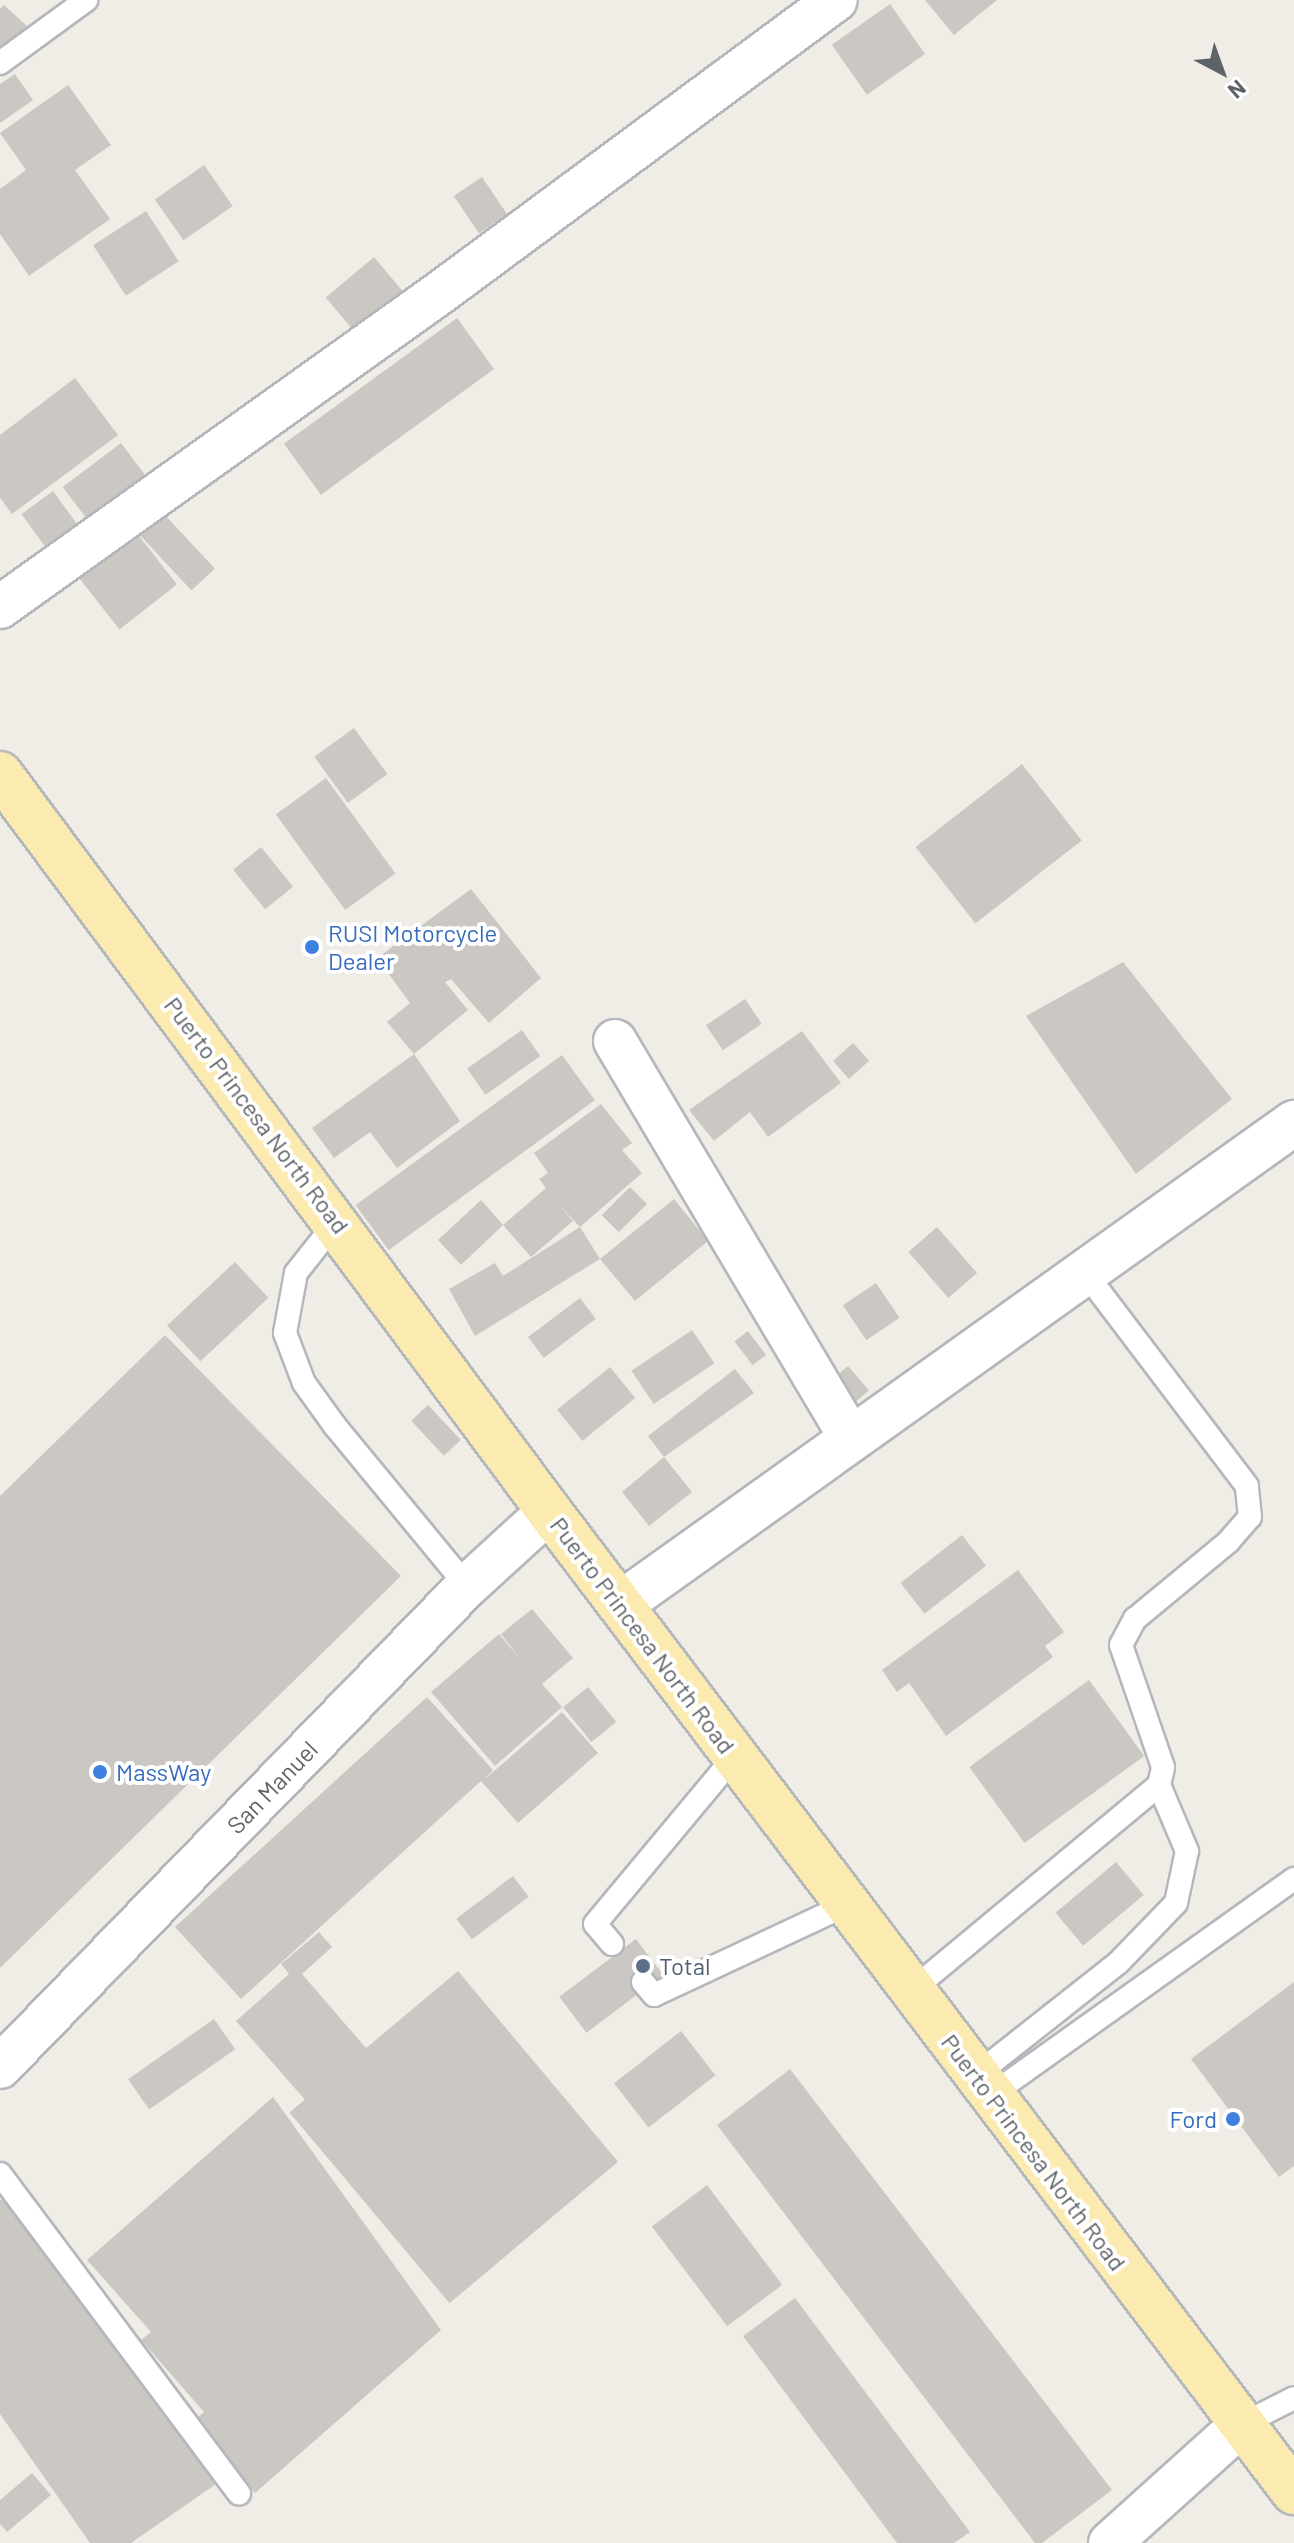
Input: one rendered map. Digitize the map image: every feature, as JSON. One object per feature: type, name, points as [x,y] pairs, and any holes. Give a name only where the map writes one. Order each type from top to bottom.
[{"type":"main road","name":"Puerto Princesa North Road","points":[[0,774],[337,1221],[549,1511],[622,1603],[1294,2492]]},
{"type":"street","points":[[0,607],[836,0]]},
{"type":"street","points":[[615,1041],[851,1439]]},
{"type":"street","points":[[622,1603],[1294,1123]]},
{"type":"street","name":"San Manuel","points":[[0,2067],[467,1586],[549,1511]]},
{"type":"street","points":[[1110,2543],[1241,2425]]},
{"type":"lane","points":[[0,63],[86,0]]},
{"type":"lane","points":[[337,1221],[296,1273],[285,1333],[304,1383],[335,1426],[467,1586]]},
{"type":"lane","points":[[984,2085],[1118,1963],[1176,1903],[1187,1851],[1159,1785],[1163,1767],[1121,1645],[1135,1619],[1228,1542],[1250,1517],[1247,1486],[1084,1271]]},
{"type":"lane","points":[[612,1944],[595,1924],[735,1756]]},
{"type":"lane","points":[[912,1990],[1159,1785]]},
{"type":"lane","points":[[984,2085],[1294,1879]]},
{"type":"lane","points":[[643,1982],[654,1995],[848,1904]]},
{"type":"lane","points":[[0,2174],[239,2494]]},
{"type":"lane","points":[[1241,2425],[1294,2398]]},
{"type":"building","points":[[925,0],[997,0],[954,35]]},
{"type":"building","points":[[890,4],[925,54],[867,95],[832,45]]},
{"type":"building","points":[[4,5],[27,26],[0,55],[0,9]]},
{"type":"building","points":[[15,74],[33,100],[0,123],[0,84]]},
{"type":"building","points":[[68,85],[111,145],[75,170],[110,219],[29,276],[0,234],[0,189],[26,170],[0,133]]},
{"type":"building","points":[[204,165],[233,206],[184,240],[155,199]]},
{"type":"building","points":[[482,177],[507,214],[479,233],[454,196]]},
{"type":"building","points":[[146,211],[179,261],[126,296],[93,245]]},
{"type":"building","points":[[374,257],[413,303],[364,343],[326,297]]},
{"type":"building","points":[[457,318],[494,369],[321,495],[284,444]]},
{"type":"building","points":[[75,378],[118,435],[12,514],[0,498],[0,435]]},
{"type":"building","points":[[121,443],[153,485],[95,529],[63,487]]},
{"type":"building","points":[[53,491],[84,533],[52,556],[21,514]]},
{"type":"building","points":[[163,513],[215,569],[191,590],[140,535]]},
{"type":"building","points":[[132,527],[177,585],[119,629],[74,572]]},
{"type":"building","points":[[354,728],[388,774],[348,803],[314,757]]},
{"type":"building","points":[[1022,764],[1082,840],[975,924],[916,847]]},
{"type":"building","points":[[326,778],[395,873],[345,910],[276,814]]},
{"type":"building","points":[[261,847],[293,887],[265,909],[233,870]]},
{"type":"building","points":[[471,889],[541,978],[489,1023],[451,979],[445,982],[468,1010],[414,1054],[387,1022],[410,1003],[377,958]]},
{"type":"building","points":[[1123,962],[1232,1099],[1136,1174],[1026,1016]]},
{"type":"building","points":[[745,999],[762,1024],[723,1050],[706,1025]]},
{"type":"building","points":[[522,1030],[540,1056],[485,1095],[467,1068]]},
{"type":"building","points":[[802,1031],[841,1083],[768,1137],[750,1112],[714,1141],[689,1110]]},
{"type":"building","points":[[853,1043],[869,1061],[849,1079],[833,1061]]},
{"type":"building","points":[[414,1054],[460,1121],[397,1168],[370,1132],[334,1158],[312,1128]]},
{"type":"building","points":[[562,1055],[595,1100],[389,1250],[356,1205]]},
{"type":"building","points":[[601,1104],[632,1143],[622,1150],[642,1173],[580,1227],[555,1201],[573,1221],[531,1257],[503,1225],[546,1188],[539,1179],[548,1173],[534,1153]]},
{"type":"building","points":[[630,1187],[647,1204],[619,1232],[602,1215]]},
{"type":"building","points":[[674,1199],[708,1241],[635,1301],[600,1259]]},
{"type":"building","points":[[481,1200],[503,1225],[461,1265],[438,1240]]},
{"type":"building","points":[[580,1227],[600,1259],[475,1336],[449,1289],[495,1263],[503,1276]]},
{"type":"building","points":[[937,1227],[977,1273],[948,1298],[908,1252]]},
{"type":"building","points":[[235,1262],[268,1298],[200,1361],[167,1325]]},
{"type":"building","points":[[876,1283],[899,1318],[866,1340],[843,1305]]},
{"type":"building","points":[[580,1298],[596,1319],[544,1358],[528,1337]]},
{"type":"building","points":[[692,1330],[714,1363],[654,1404],[631,1371]]},
{"type":"building","points":[[748,1331],[766,1355],[752,1365],[734,1341]]},
{"type":"building","name":"MassWay","points":[[165,1335],[401,1576],[0,1968],[0,1496]]},
{"type":"building","points":[[848,1366],[869,1390],[847,1409],[826,1385]]},
{"type":"building","points":[[610,1367],[635,1398],[582,1441],[557,1410]]},
{"type":"building","points":[[735,1369],[754,1393],[664,1457],[648,1436]]},
{"type":"building","points":[[428,1405],[461,1440],[444,1456],[411,1421]]},
{"type":"building","points":[[664,1457],[692,1492],[649,1526],[622,1492]]},
{"type":"building","points":[[962,1535],[986,1566],[925,1614],[901,1583]]},
{"type":"building","points":[[1018,1570],[1064,1632],[1045,1646],[1053,1657],[946,1736],[909,1683],[897,1692],[882,1670]]},
{"type":"building","points":[[532,1609],[573,1658],[542,1684],[562,1707],[495,1766],[431,1692],[499,1634],[521,1660],[501,1634]]},
{"type":"building","points":[[1089,1680],[1144,1756],[1025,1843],[969,1767]]},
{"type":"building","points":[[588,1687],[616,1722],[591,1742],[563,1707]]},
{"type":"building","points":[[427,1697],[493,1770],[485,1779],[562,1712],[598,1753],[518,1823],[481,1781],[241,1999],[175,1927]]},
{"type":"building","points":[[1116,1862],[1144,1895],[1083,1946],[1055,1913]]},
{"type":"building","points":[[513,1876],[529,1897],[472,1939],[456,1919]]},
{"type":"building","points":[[319,1932],[332,1947],[302,1974],[366,2048],[306,2101],[236,2021],[289,1974],[281,1964]]},
{"type":"building","points":[[636,1939],[663,1975],[586,2033],[559,1997]]},
{"type":"building","points":[[458,1971],[618,2162],[450,2303],[289,2112]]},
{"type":"building","points":[[1294,1982],[1294,2166],[1279,2177],[1191,2059]]},
{"type":"building","points":[[214,2019],[235,2049],[149,2110],[128,2079]]},
{"type":"building","points":[[681,2031],[715,2075],[648,2127],[614,2083]]},
{"type":"building","points":[[790,2069],[1112,2490],[1042,2543],[1035,2543],[717,2125]]},
{"type":"building","points":[[273,2097],[441,2330],[255,2493],[193,2422],[204,2412],[141,2340],[151,2332],[87,2260]]},
{"type":"building","points":[[707,2185],[782,2285],[727,2326],[652,2227]]},
{"type":"building","points":[[13,2192],[216,2484],[131,2543],[90,2543],[0,2414],[0,2200]]},
{"type":"building","points":[[795,2298],[970,2532],[954,2543],[897,2543],[743,2336]]},
{"type":"building","points":[[32,2473],[51,2495],[7,2532],[0,2524],[0,2500]]},
{"type":"place","name":"RUSI Motorcycle Dealer","points":[[312,947]]},
{"type":"place","name":"MassWay","points":[[100,1772]]},
{"type":"place","name":"Total","points":[[643,1966]]},
{"type":"place","name":"Ford","points":[[1233,2119]]}]
